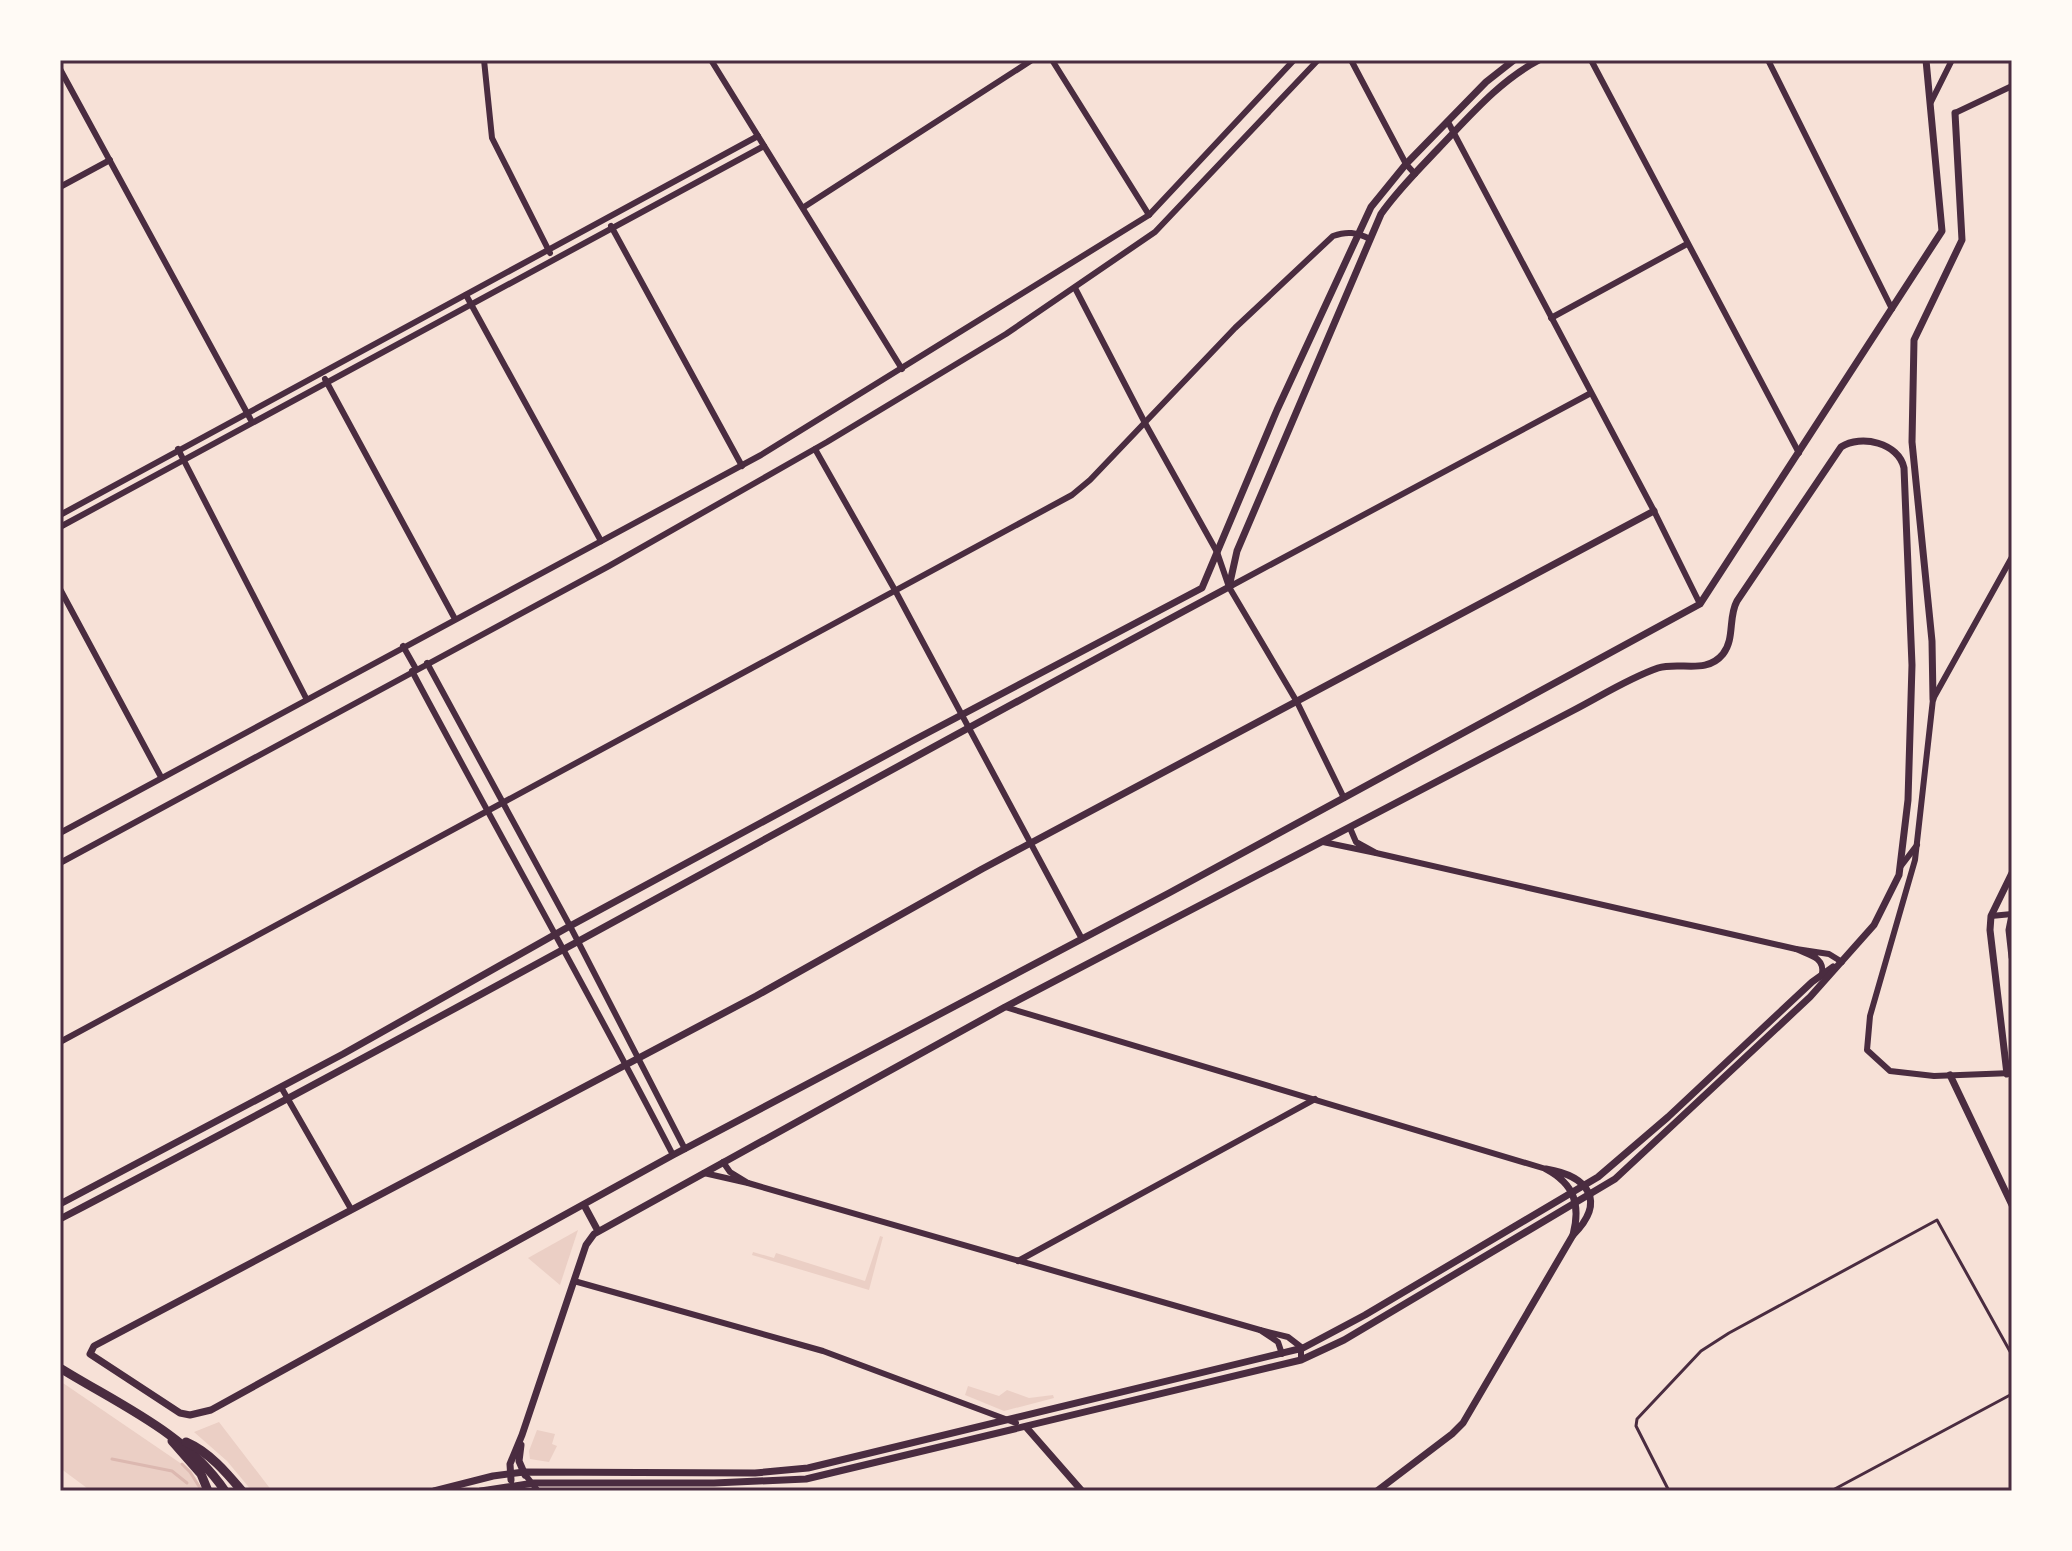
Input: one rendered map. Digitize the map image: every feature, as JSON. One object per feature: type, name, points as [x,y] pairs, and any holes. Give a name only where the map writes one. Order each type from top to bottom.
[{"type":"main road","points":[[60,1368],[161,1430],[198,1457],[225,1491]]},
{"type":"main road","points":[[161,1430],[201,1474],[208,1491]]},
{"type":"main road","points":[[161,1430],[198,1447],[242,1491]]},
{"type":"street","points":[[484,60],[492,138],[553,260]]},
{"type":"street","points":[[711,60],[902,369]]},
{"type":"street","points":[[804,207],[1032,60]]},
{"type":"street","points":[[1052,60],[1149,215]]},
{"type":"street","points":[[60,833],[742,466],[1149,215],[1294,60]]},
{"type":"street","points":[[60,863],[609,566],[815,449],[1006,334],[1155,232],[1318,60]]},
{"type":"street","points":[[1351,60],[1406,164],[1415,174]]},
{"type":"street","points":[[60,1204],[281,1087],[570,926],[1202,588],[1357,232],[1371,207],[1406,164],[1498,71],[1514,60]]},
{"type":"street","points":[[1229,587],[1237,551],[1381,214],[1453,133],[1507,80],[1539,60]]},
{"type":"street","points":[[1591,60],[1799,453]]},
{"type":"street","points":[[1768,60],[1892,309]]},
{"type":"street","points":[[1654,511],[1031,843],[756,996],[94,1346],[90,1354],[180,1413],[202,1414],[673,1155],[1082,939],[1700,604],[1942,231],[1926,60]]},
{"type":"street","points":[[1931,102],[1952,60]]},
{"type":"street","points":[[60,69],[252,422]]},
{"type":"street","points":[[2012,86],[1955,113],[1962,240],[1914,340],[1912,442],[1932,641],[1933,699],[1915,860],[1870,1016],[1867,1050],[1890,1071],[1950,1075],[2009,1074],[1990,930],[1991,916],[2012,873]]},
{"type":"street","points":[[1448,122],[1700,604]]},
{"type":"street","points":[[60,515],[246,411],[607,220],[758,136]]},
{"type":"street","points":[[60,527],[764,146]]},
{"type":"street","points":[[60,187],[110,160]]},
{"type":"street","points":[[607,220],[742,466]]},
{"type":"street","points":[[60,1042],[1072,495],[1090,480],[1235,328],[1333,236],[1357,232],[1370,239]]},
{"type":"street","points":[[1551,318],[1687,244]]},
{"type":"street","points":[[1075,288],[1217,552],[1229,587],[1297,702],[1344,798]]},
{"type":"street","points":[[466,295],[601,541]]},
{"type":"street","points":[[1305,350],[1319,356]]},
{"type":"street","points":[[322,373],[455,619]]},
{"type":"street","points":[[60,1219],[750,850],[969,728],[1591,393]]},
{"type":"street","points":[[513,1482],[511,1461],[586,1245],[598,1231],[1005,1007],[1656,669],[1705,666],[1719,658],[1728,646],[1737,601],[1836,453],[1846,443],[1863,441],[1893,449],[1900,456],[1904,468],[1911,591],[1912,702],[1908,800],[1901,866]]},
{"type":"street","points":[[178,449],[306,698]]},
{"type":"street","points":[[815,449],[896,592],[1082,939]]},
{"type":"street","points":[[1933,699],[2012,557]]},
{"type":"street","points":[[60,589],[161,777]]},
{"type":"street","points":[[403,646],[487,812],[565,948],[673,1155]]},
{"type":"street","points":[[427,663],[578,941],[685,1149]]},
{"type":"street","points":[[1350,828],[1356,842],[1376,853]]},
{"type":"street","points":[[1323,842],[1796,949],[1827,953],[1842,962]]},
{"type":"street","points":[[434,1491],[527,1478],[794,1481],[834,1474],[1301,1360],[1344,1340],[1588,1190],[1615,1179],[1800,1007],[1842,962],[1880,916],[1901,866],[1918,842]]},
{"type":"street","points":[[1991,916],[2012,914],[2009,930],[2012,957]]},
{"type":"street","points":[[1796,949],[1820,960],[1822,974]]},
{"type":"street","points":[[1377,1491],[1463,1423],[1573,1235],[1589,1213],[1588,1190],[1822,974],[1842,962]]},
{"type":"street","points":[[1005,1007],[1568,1174],[1588,1190]]},
{"type":"street","points":[[1950,1075],[2012,1205]]},
{"type":"street","points":[[281,1087],[351,1209]]},
{"type":"street","points":[[1018,1261],[1315,1099]]},
{"type":"street","points":[[723,1162],[730,1172],[748,1183]]},
{"type":"street","points":[[1546,1169],[1563,1179],[1573,1199],[1576,1219],[1573,1235]]},
{"type":"street","points":[[704,1173],[1294,1340],[1301,1349],[1301,1360]]},
{"type":"street","points":[[481,1491],[527,1478],[784,1472],[831,1464],[1301,1349],[1325,1339],[1573,1199]]},
{"type":"street","points":[[584,1205],[598,1231]]},
{"type":"street","points":[[574,1281],[823,1351],[1027,1427],[1082,1491]]},
{"type":"street","points":[[1260,1330],[1278,1342],[1282,1354]]},
{"type":"street","points":[[975,1409],[984,1427]]},
{"type":"street","points":[[522,1435],[519,1461],[538,1491]]},
{"type":"lane","points":[[1669,1491],[1636,1426],[1637,1419],[1701,1351],[1937,1220],[2012,1355]]},
{"type":"lane","points":[[1831,1491],[2012,1394]]},
{"type":"shaded area","points":[[578,1230],[560,1285],[528,1258]]},
{"type":"shaded area","points":[[880,1236],[883,1237],[869,1290],[752,1255],[753,1252],[774,1258],[776,1253],[865,1281]]},
{"type":"shaded area","points":[[60,1381],[189,1469],[201,1491],[91,1491],[60,1468]]},
{"type":"shaded area","points":[[968,1386],[999,1396],[1007,1390],[1029,1398],[1053,1395],[1054,1398],[1004,1411],[965,1395]]},
{"type":"shaded area","points":[[219,1422],[272,1491],[252,1491],[227,1461],[194,1432]]},
{"type":"shaded area","points":[[537,1430],[555,1434],[552,1444],[557,1446],[549,1462],[530,1459],[529,1451]]},
{"type":"waterway","points":[[112,1459],[172,1471],[187,1483]]},
{"type":"waterway","points":[[182,1464],[202,1491]]}]
